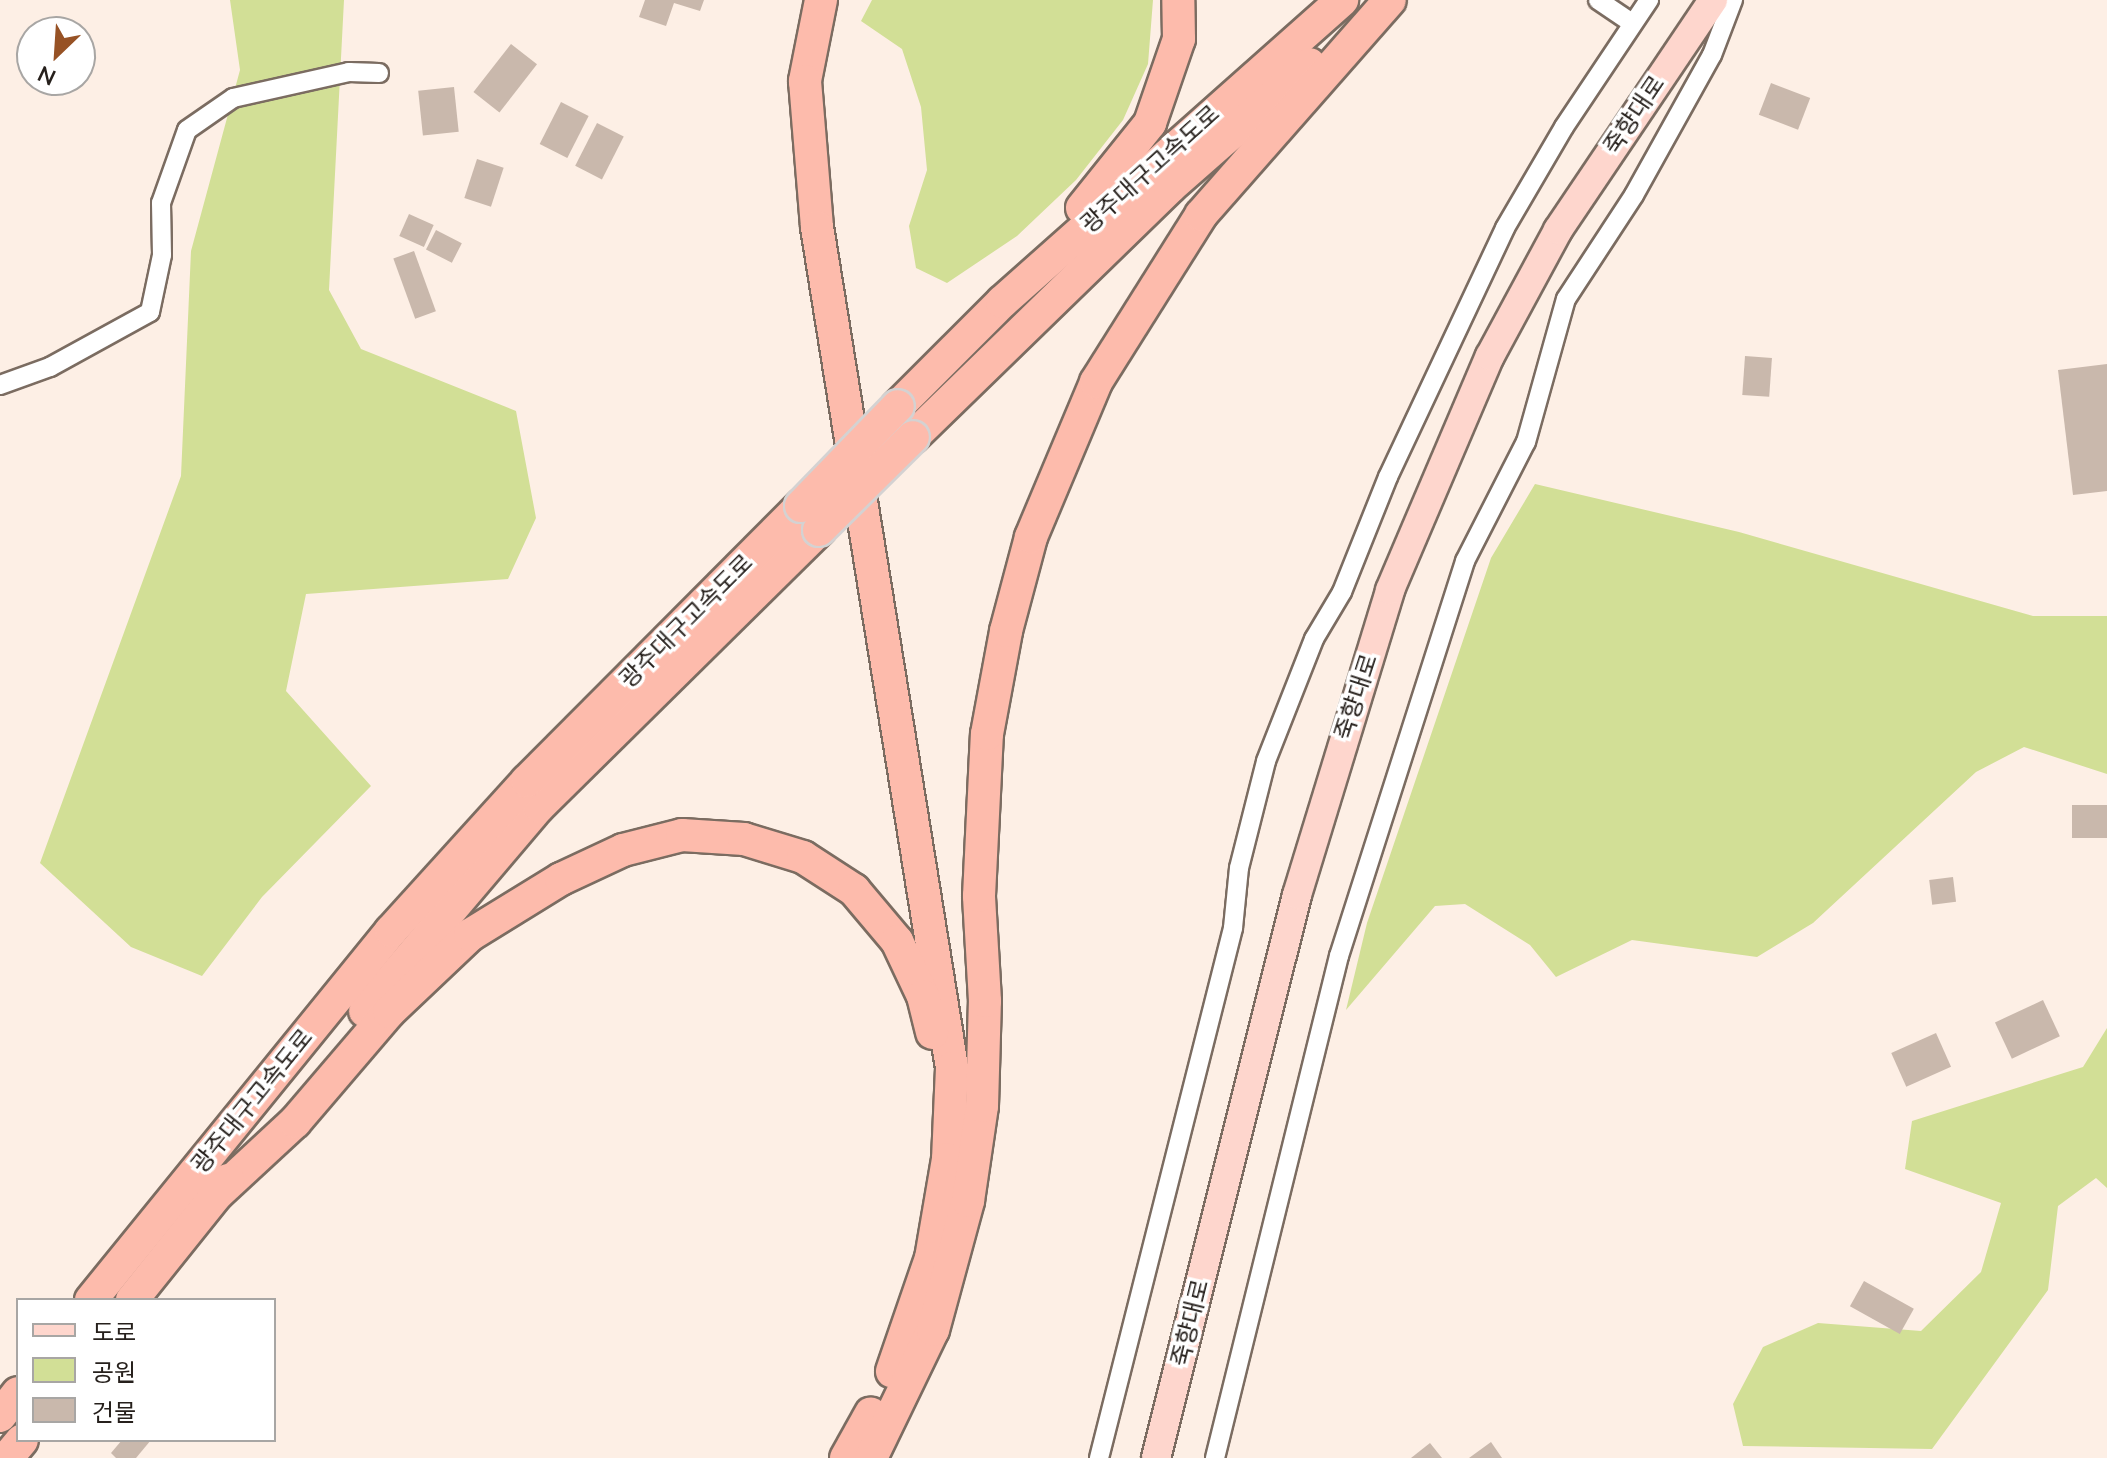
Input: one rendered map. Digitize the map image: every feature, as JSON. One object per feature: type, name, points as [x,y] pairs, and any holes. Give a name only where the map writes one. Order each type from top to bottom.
[{"type":"highway","points":[[821,0],[805,81],[817,227],[942,985],[960,1160]]},
{"type":"highway","points":[[841,0],[823,79],[825,139],[961,983],[960,1160]]},
{"type":"highway","points":[[1002,302],[1150,123],[1179,39],[1178,0]]},
{"type":"highway","name":"광주대구고속도로","points":[[134,1298],[539,806],[810,518],[898,406],[1002,302],[1342,0]]},
{"type":"highway","name":"광주대구고속도로","points":[[93,1298],[391,931],[527,781],[810,518],[913,437],[1170,187],[1383,0]]},
{"type":"highway","points":[[846,1458],[888,1381],[914,1312],[960,1160],[982,1106],[985,1001],[979,896],[987,734],[1006,631],[1031,537],[1096,382],[1183,241],[1390,0]]},
{"type":"highway","points":[[215,1196],[295,1122],[389,1012],[470,935],[561,879],[623,850],[682,835],[744,839],[803,857],[854,890],[897,941],[927,1011],[968,1201],[933,1330],[871,1458]]},
{"type":"highway","points":[[0,1416],[16,1396]]},
{"type":"highway","points":[[7,1458],[20,1442]]},
{"type":"main road","name":"죽향대로","points":[[1156,1458],[1297,895],[1390,590],[1490,356],[1558,230],[1713,0]]},
{"type":"street","points":[[1598,0],[1632,23]]},
{"type":"street","points":[[1099,1458],[1233,928],[1239,868],[1266,761],[1314,639],[1342,592],[1388,477],[1505,228],[1649,0]]},
{"type":"street","points":[[1215,1458],[1339,956],[1465,561],[1526,442],[1566,299],[1634,195],[1712,55],[1733,0]]},
{"type":"street","points":[[0,385],[50,367],[150,312],[162,255],[161,203],[187,130],[233,98],[349,72],[379,73]]},
{"type":"green space","points":[[230,0],[344,0],[329,290],[361,349],[516,411],[536,518],[508,579],[306,594],[286,691],[371,786],[262,897],[202,976],[131,947],[40,863],[181,476],[191,251],[240,70]]},
{"type":"green space","points":[[872,0],[1153,0],[1148,64],[1123,120],[1076,180],[1017,236],[947,283],[916,268],[909,226],[927,170],[921,107],[902,49],[861,21]]},
{"type":"green space","points":[[1535,484],[1739,532],[2033,616],[2107,616],[2107,774],[2024,747],[1976,772],[1813,923],[1757,957],[1632,940],[1556,977],[1530,945],[1465,904],[1435,906],[1346,1010],[1367,923],[1491,558]]},
{"type":"green space","points":[[2107,1028],[2107,1188],[2096,1178],[2058,1206],[2048,1290],[1932,1449],[1743,1446],[1733,1404],[1763,1347],[1818,1323],[1921,1331],[1981,1272],[2001,1203],[1905,1169],[1912,1121],[2083,1067]]},
{"type":"building","points":[[645,0],[704,0],[700,11],[674,3],[666,26],[639,17]]},
{"type":"building","points":[[511,44],[537,64],[499,112],[473,92]]},
{"type":"building","points":[[1771,83],[1810,98],[1798,130],[1759,115]]},
{"type":"building","points":[[454,87],[459,132],[423,136],[418,91]]},
{"type":"building","points":[[561,102],[589,116],[567,158],[540,144]]},
{"type":"building","points":[[597,123],[624,137],[602,179],[575,166]]},
{"type":"building","points":[[477,159],[504,168],[491,207],[464,198]]},
{"type":"building","points":[[409,214],[434,225],[424,247],[399,236]]},
{"type":"building","points":[[436,230],[462,243],[452,263],[426,250]]},
{"type":"building","points":[[414,251],[436,311],[415,319],[393,259]]},
{"type":"building","points":[[1745,356],[1772,358],[1769,397],[1742,395]]},
{"type":"building","points":[[2107,364],[2107,491],[2073,495],[2058,370]]},
{"type":"building","points":[[2072,805],[2107,805],[2107,838],[2072,838]]},
{"type":"building","points":[[1953,877],[1956,902],[1932,905],[1929,880]]},
{"type":"building","points":[[2043,1000],[2060,1036],[2012,1059],[1995,1022]]},
{"type":"building","points":[[1936,1033],[1951,1067],[1906,1087],[1891,1053]]},
{"type":"building","points":[[1864,1281],[1914,1309],[1900,1334],[1850,1306]]},
{"type":"building","points":[[120,1442],[149,1442],[136,1458],[116,1458],[111,1453]]},
{"type":"building","points":[[1491,1442],[1502,1458],[1469,1458]]},
{"type":"building","points":[[1430,1443],[1442,1458],[1411,1458]]}]
